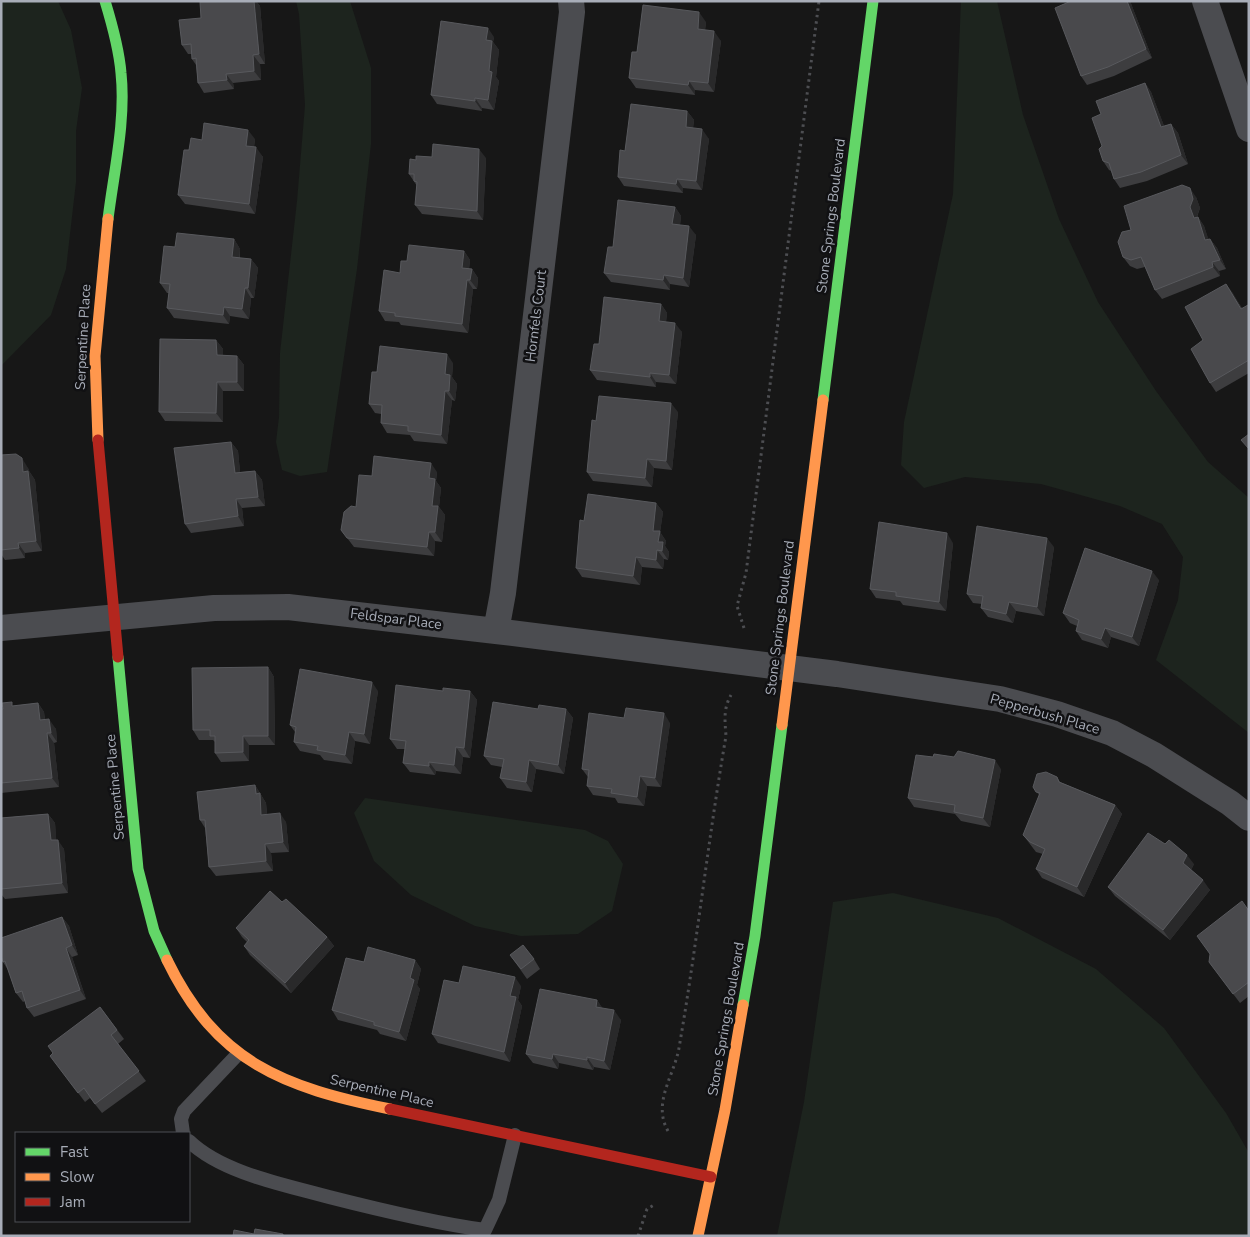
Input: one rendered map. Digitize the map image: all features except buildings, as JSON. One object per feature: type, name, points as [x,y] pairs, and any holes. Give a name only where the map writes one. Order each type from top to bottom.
[{"type":"street","name":"Serpentine Place","points":[[105,1],[116,37],[122,82],[120,121],[97,320],[94,389],[138,869],[145,906],[163,954],[186,994],[209,1025],[238,1054],[275,1076],[324,1093],[711,1177]]},
{"type":"street","name":"Hornfels Court","points":[[496,631],[508,554],[572,12],[571,1]]},
{"type":"street","name":"Stone Springs Boulevard","points":[[698,1236],[725,1110],[755,936],[874,1]]},
{"type":"street","points":[[1205,1],[1249,129]]},
{"type":"street","name":"Feldspar Place","points":[[1,628],[214,608],[288,608],[496,631],[789,669]]},
{"type":"street","name":"Pepperbush Place","points":[[789,669],[1000,699],[1056,714],[1112,733],[1154,755],[1230,803],[1249,818]]},
{"type":"lane","points":[[183,1132],[181,1118],[184,1111],[238,1054]]},
{"type":"lane","points":[[190,1142],[214,1159],[257,1177],[376,1209],[484,1233],[499,1200],[514,1135]]},
{"type":"path","points":[[744,628],[737,606],[748,564],[819,1]]},
{"type":"path","points":[[668,1131],[661,1111],[665,1090],[676,1063],[690,981],[726,736],[724,714],[732,695]]},
{"type":"path","points":[[638,1236],[647,1210],[654,1205]]},
{"type":"shaded area","points":[[1,1],[58,1],[71,30],[82,88],[76,131],[76,182],[66,269],[51,315],[1,366]]},
{"type":"shaded area","points":[[296,1],[350,1],[371,68],[371,144],[357,269],[327,472],[300,476],[282,470],[276,442],[279,417],[280,353],[297,201],[305,105],[299,14]]},
{"type":"shaded area","points":[[961,1],[997,1],[1023,115],[1059,219],[1098,302],[1156,391],[1208,462],[1249,498],[1249,733],[1156,660],[1178,600],[1183,557],[1162,524],[1120,506],[1041,484],[965,477],[924,488],[901,465],[904,422],[953,194]]},
{"type":"shaded area","points":[[365,798],[585,830],[608,841],[623,864],[612,911],[578,934],[521,936],[475,926],[411,895],[374,861],[354,813]]},
{"type":"shaded area","points":[[893,893],[998,918],[1096,969],[1164,1028],[1226,1113],[1249,1153],[1249,1236],[777,1236],[804,1102],[833,902]]},
{"type":"traffic: fast","points":[[105,1],[117,45],[122,91],[119,146],[108,219]]},
{"type":"traffic: fast","points":[[823,400],[873,1]]},
{"type":"traffic: fast","points":[[118,657],[138,869],[154,931],[167,960]]},
{"type":"traffic: fast","points":[[743,1005],[755,936],[782,725]]},
{"type":"traffic: slow","points":[[98,440],[95,356],[108,219]]},
{"type":"traffic: slow","points":[[782,725],[823,400]]},
{"type":"traffic: slow","points":[[167,960],[187,995],[208,1024],[231,1047],[257,1065],[317,1091],[390,1109]]},
{"type":"traffic: slow","points":[[698,1236],[725,1110],[743,1005]]},
{"type":"traffic: jam","points":[[98,440],[118,657]]},
{"type":"traffic: jam","points":[[390,1109],[711,1177]]}]
